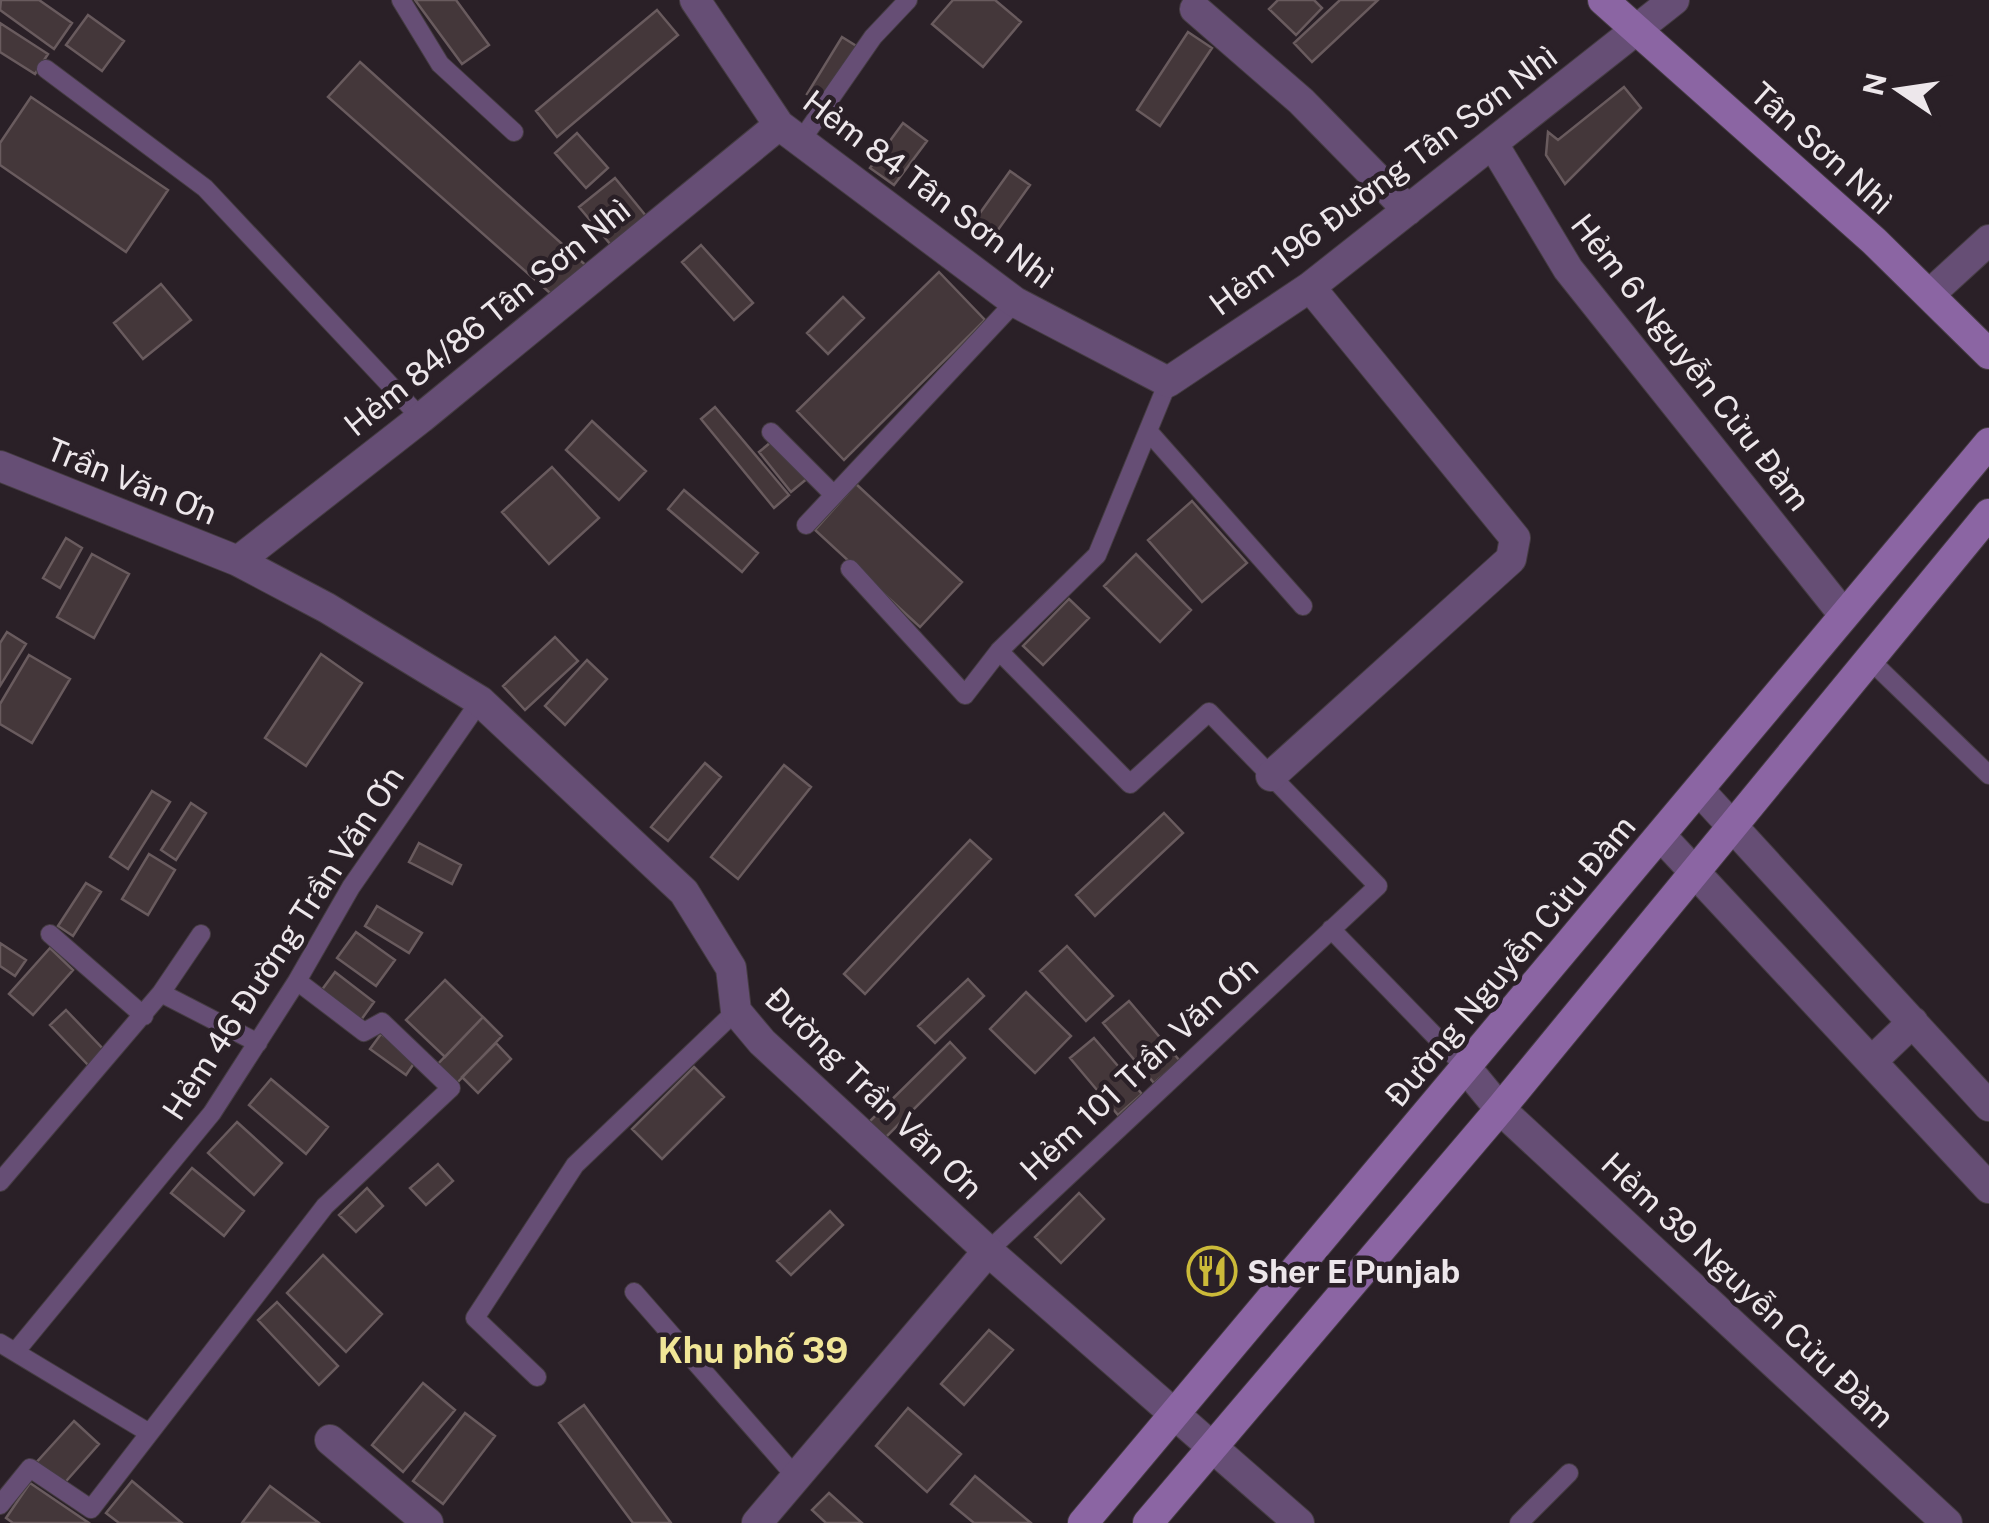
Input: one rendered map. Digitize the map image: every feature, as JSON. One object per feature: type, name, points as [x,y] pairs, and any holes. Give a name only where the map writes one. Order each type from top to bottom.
[{"type":"street","name":"Hẻm 84 Tân Sơn Nhì","points":[[694,0],[789,133],[1014,302],[1168,382]]},
{"type":"street","name":"Tân Sơn Nhì","points":[[1602,0],[1930,294],[1989,354]]},
{"type":"street","name":"Hẻm 196 Đường Tân Sơn Nhì","points":[[1168,382],[1310,287],[1674,0]]},
{"type":"street","points":[[1196,10],[1301,101],[1408,210]]},
{"type":"street","name":"Hẻm 84/86 Tân Sơn Nhì","points":[[238,561],[789,133]]},
{"type":"street","name":"Hẻm 6 Nguyễn Cửu Đàm","points":[[1493,144],[1568,269],[1844,615]]},
{"type":"street","points":[[1930,294],[1989,240]]},
{"type":"street","points":[[1271,776],[1511,558],[1515,538],[1310,287]]},
{"type":"street","name":"Đường Nguyễn Cửu Đàm","points":[[1083,1523],[1989,442]]},
{"type":"street","name":"Trần Văn Ơn","points":[[0,466],[238,561]]},
{"type":"street","points":[[1148,1523],[1500,1109],[1989,514]]},
{"type":"street","name":"Đường Trần Văn Ơn","points":[[238,561],[327,608],[480,701],[684,892],[731,968],[736,1010],[762,1042],[988,1251],[1299,1523]]},
{"type":"street","points":[[1699,790],[1989,1106]]},
{"type":"street","points":[[1661,836],[1989,1188]]},
{"type":"street","points":[[1872,1061],[1913,1022]]},
{"type":"street","name":"Hẻm 39 Nguyễn Cửu Đàm","points":[[1467,1069],[1500,1109],[1947,1523]]},
{"type":"street","points":[[757,1523],[988,1251]]},
{"type":"street","points":[[330,1440],[410,1517]]},
{"type":"lane","points":[[401,0],[440,64],[514,132]]},
{"type":"lane","points":[[789,133],[908,0]]},
{"type":"lane","points":[[46,69],[205,188],[421,418]]},
{"type":"lane","points":[[806,525],[1014,302]]},
{"type":"lane","points":[[850,569],[965,694],[999,651],[1097,555],[1168,382]]},
{"type":"lane","points":[[1148,431],[1303,606]]},
{"type":"lane","points":[[771,432],[834,495]]},
{"type":"lane","points":[[999,651],[1130,784],[1209,712],[1271,776]]},
{"type":"lane","points":[[1869,659],[1989,775]]},
{"type":"lane","name":"Hẻm 46 Đường Trần Văn Ơn","points":[[8,1347],[212,1113],[297,981],[351,887],[480,701]]},
{"type":"lane","name":"Hẻm 101 Trần Văn Ơn","points":[[988,1251],[1378,886],[1271,776]]},
{"type":"lane","points":[[1331,928],[1467,1069]]},
{"type":"lane","points":[[50,934],[144,1016]]},
{"type":"lane","points":[[0,1182],[144,1016],[201,934]]},
{"type":"lane","points":[[0,1505],[30,1468],[90,1509],[146,1431],[325,1206],[451,1088],[382,1022],[364,1032],[297,981]]},
{"type":"lane","points":[[161,992],[258,1043]]},
{"type":"lane","points":[[537,1377],[475,1318],[575,1165],[736,1010]]},
{"type":"lane","points":[[634,1292],[796,1476]]},
{"type":"lane","points":[[8,1347],[146,1431]]},
{"type":"lane","points":[[1519,1523],[1569,1473]]},
{"type":"building","points":[[1,0],[39,0],[72,23],[54,49],[0,10]]},
{"type":"building","points":[[415,0],[456,0],[489,45],[462,64]]},
{"type":"building","points":[[953,0],[995,0],[1021,22],[983,67],[932,24]]},
{"type":"building","points":[[1278,0],[1314,0],[1322,8],[1296,35],[1269,9]]},
{"type":"building","points":[[1340,0],[1378,0],[1312,62],[1294,43]]},
{"type":"building","points":[[657,10],[678,35],[557,137],[536,111]]},
{"type":"building","points":[[88,15],[124,41],[102,71],[66,45]]},
{"type":"building","points":[[0,23],[48,54],[35,74],[0,52]]},
{"type":"building","points":[[1188,32],[1212,48],[1160,126],[1137,110]]},
{"type":"building","points":[[842,37],[866,52],[831,109],[807,94]]},
{"type":"building","points":[[360,62],[591,270],[558,300],[328,97]]},
{"type":"building","points":[[1624,87],[1641,108],[1565,184],[1546,155],[1548,132],[1558,140]]},
{"type":"building","points":[[31,97],[168,190],[126,252],[0,165],[0,143]]},
{"type":"building","points":[[903,123],[927,141],[894,185],[870,168]]},
{"type":"building","points":[[577,133],[608,168],[586,188],[555,153]]},
{"type":"building","points":[[1010,171],[1030,185],[990,241],[970,227]]},
{"type":"building","points":[[615,178],[651,222],[616,251],[579,207]]},
{"type":"building","points":[[701,245],[753,303],[734,320],[682,262]]},
{"type":"building","points":[[939,272],[985,320],[844,460],[797,411]]},
{"type":"building","points":[[161,284],[191,320],[143,359],[114,323]]},
{"type":"building","points":[[843,297],[864,318],[828,354],[807,333]]},
{"type":"building","points":[[715,407],[789,495],[774,508],[701,419]]},
{"type":"building","points":[[592,421],[646,471],[619,500],[566,450]]},
{"type":"building","points":[[777,437],[809,477],[791,492],[759,452]]},
{"type":"building","points":[[552,467],[599,518],[549,564],[502,512]]},
{"type":"building","points":[[856,484],[962,582],[920,627],[815,530]]},
{"type":"building","points":[[684,490],[758,553],[742,572],[668,509]]},
{"type":"building","points":[[1192,501],[1247,563],[1202,602],[1148,540]]},
{"type":"building","points":[[66,538],[82,548],[60,588],[43,578]]},
{"type":"building","points":[[92,554],[129,574],[94,638],[57,617]]},
{"type":"building","points":[[1136,554],[1191,610],[1160,642],[1104,586]]},
{"type":"building","points":[[1069,599],[1089,618],[1043,665],[1023,646]]},
{"type":"building","points":[[7,632],[26,644],[0,686],[0,643]]},
{"type":"building","points":[[555,637],[578,661],[525,710],[503,686]]},
{"type":"building","points":[[321,654],[362,683],[306,766],[265,738]]},
{"type":"building","points":[[29,655],[70,679],[32,743],[0,724],[0,704]]},
{"type":"building","points":[[587,660],[607,679],[565,725],[545,706]]},
{"type":"building","points":[[705,763],[721,777],[668,841],[651,827]]},
{"type":"building","points":[[784,765],[811,787],[738,879],[711,857]]},
{"type":"building","points":[[152,791],[170,802],[128,869],[110,857]]},
{"type":"building","points":[[191,803],[206,813],[176,860],[161,850]]},
{"type":"building","points":[[1164,813],[1183,833],[1095,916],[1076,895]]},
{"type":"building","points":[[970,840],[991,859],[865,994],[844,974]]},
{"type":"building","points":[[419,843],[461,865],[452,884],[409,862]]},
{"type":"building","points":[[149,854],[175,870],[148,915],[122,899]]},
{"type":"building","points":[[86,883],[101,892],[73,936],[58,926]]},
{"type":"building","points":[[377,906],[422,933],[409,953],[365,926]]},
{"type":"building","points":[[356,932],[395,960],[376,986],[337,958]]},
{"type":"building","points":[[0,943],[26,960],[15,976],[0,966]]},
{"type":"building","points":[[1067,946],[1113,996],[1086,1021],[1040,971]]},
{"type":"building","points":[[50,948],[73,970],[33,1015],[9,994]]},
{"type":"building","points":[[335,972],[374,1002],[361,1020],[321,991]]},
{"type":"building","points":[[968,979],[984,996],[935,1043],[918,1026]]},
{"type":"building","points":[[445,980],[483,1017],[445,1057],[406,1020]]},
{"type":"building","points":[[1026,992],[1071,1036],[1035,1073],[990,1029]]},
{"type":"building","points":[[1129,1001],[1180,1061],[1154,1083],[1103,1023]]},
{"type":"building","points":[[66,1010],[105,1051],[89,1066],[50,1025]]},
{"type":"building","points":[[483,1017],[502,1036],[454,1086],[435,1067]]},
{"type":"building","points":[[381,1034],[417,1059],[406,1075],[370,1049]]},
{"type":"building","points":[[1094,1038],[1142,1094],[1118,1115],[1070,1058]]},
{"type":"building","points":[[950,1042],[965,1058],[885,1138],[869,1122]]},
{"type":"building","points":[[496,1043],[511,1059],[478,1093],[462,1077]]},
{"type":"building","points":[[694,1067],[724,1097],[662,1159],[632,1129]]},
{"type":"building","points":[[271,1079],[328,1127],[306,1154],[249,1105]]},
{"type":"building","points":[[237,1122],[282,1163],[254,1195],[208,1153]]},
{"type":"building","points":[[438,1164],[453,1181],[426,1205],[410,1188]]},
{"type":"building","points":[[192,1168],[244,1211],[224,1236],[171,1193]]},
{"type":"building","points":[[367,1188],[383,1206],[356,1232],[339,1215]]},
{"type":"building","points":[[1079,1193],[1104,1219],[1061,1263],[1035,1237]]},
{"type":"building","points":[[830,1211],[843,1225],[791,1275],[777,1261]]},
{"type":"building","points":[[323,1255],[382,1314],[346,1352],[287,1293]]},
{"type":"building","points":[[277,1302],[338,1366],[319,1385],[258,1320]]},
{"type":"building","points":[[989,1330],[1013,1350],[964,1405],[941,1384]]},
{"type":"building","points":[[423,1383],[455,1410],[403,1472],[372,1445]]},
{"type":"building","points":[[584,1405],[671,1523],[633,1523],[559,1423]]},
{"type":"building","points":[[908,1408],[961,1454],[927,1492],[876,1446]]},
{"type":"building","points":[[465,1413],[495,1436],[443,1504],[413,1481]]},
{"type":"building","points":[[74,1421],[99,1444],[60,1488],[34,1465]]},
{"type":"building","points":[[975,1476],[1031,1523],[974,1523],[951,1504]]},
{"type":"building","points":[[132,1481],[182,1523],[119,1523],[106,1513]]},
{"type":"building","points":[[30,1483],[89,1523],[13,1523],[6,1518]]},
{"type":"building","points":[[270,1486],[319,1523],[242,1523]]},
{"type":"building","points":[[829,1493],[862,1523],[826,1523],[812,1510]]},
{"type":"place","name":"Sher E Punjab","points":[[1212,1271]]},
{"type":"district","name":"Khu phố 39","points":[[753,1350]]}]
